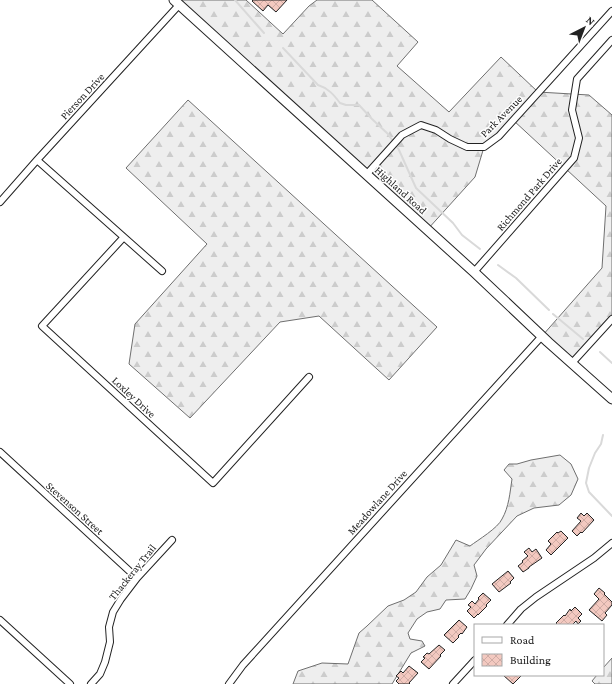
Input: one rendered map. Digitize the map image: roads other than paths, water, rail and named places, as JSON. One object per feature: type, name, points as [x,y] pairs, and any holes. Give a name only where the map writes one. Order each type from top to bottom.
[{"type":"street","name":"Pierson Drive","points":[[0,202],[176,2]]},
{"type":"street","name":"Highland Road","points":[[176,2],[612,399]]},
{"type":"street","name":"Park Avenue","points":[[366,175],[402,135],[421,125],[436,130],[467,147],[484,147],[499,136],[612,11]]},
{"type":"street","name":"Richmond Park Drive","points":[[474,272],[574,158],[579,138],[572,110],[577,79],[612,40]]},
{"type":"street","points":[[37,160],[162,272]]},
{"type":"street","name":"Loxley Drive","points":[[124,238],[42,326],[213,484],[309,377]]},
{"type":"street","points":[[572,363],[612,319]]},
{"type":"street","name":"Meadowlane Drive","points":[[229,684],[243,665],[542,336]]},
{"type":"street","name":"Stevenson Street","points":[[0,452],[137,578]]},
{"type":"street","name":"Thackeray Trail","points":[[91,684],[100,674],[105,662],[110,642],[109,627],[113,612],[137,578],[172,540]]},
{"type":"street","points":[[508,624],[521,609],[536,596],[594,558],[612,543]]},
{"type":"street","points":[[0,620],[70,684]]},
{"type":"street","points":[[457,683],[474,661]]},
{"type":"waterway","points":[[235,0],[264,33]]},
{"type":"waterway","points":[[283,48],[318,85],[330,92],[340,103],[346,105],[359,105],[388,134],[399,150],[416,188],[453,223],[462,235],[480,249]]},
{"type":"waterway","points":[[498,265],[516,278],[549,310]]},
{"type":"waterway","points":[[553,314],[583,339]]},
{"type":"waterway","points":[[600,352],[612,363]]},
{"type":"waterway","points":[[603,435],[601,444],[595,453],[589,468],[586,483],[589,492],[612,516]]}]
